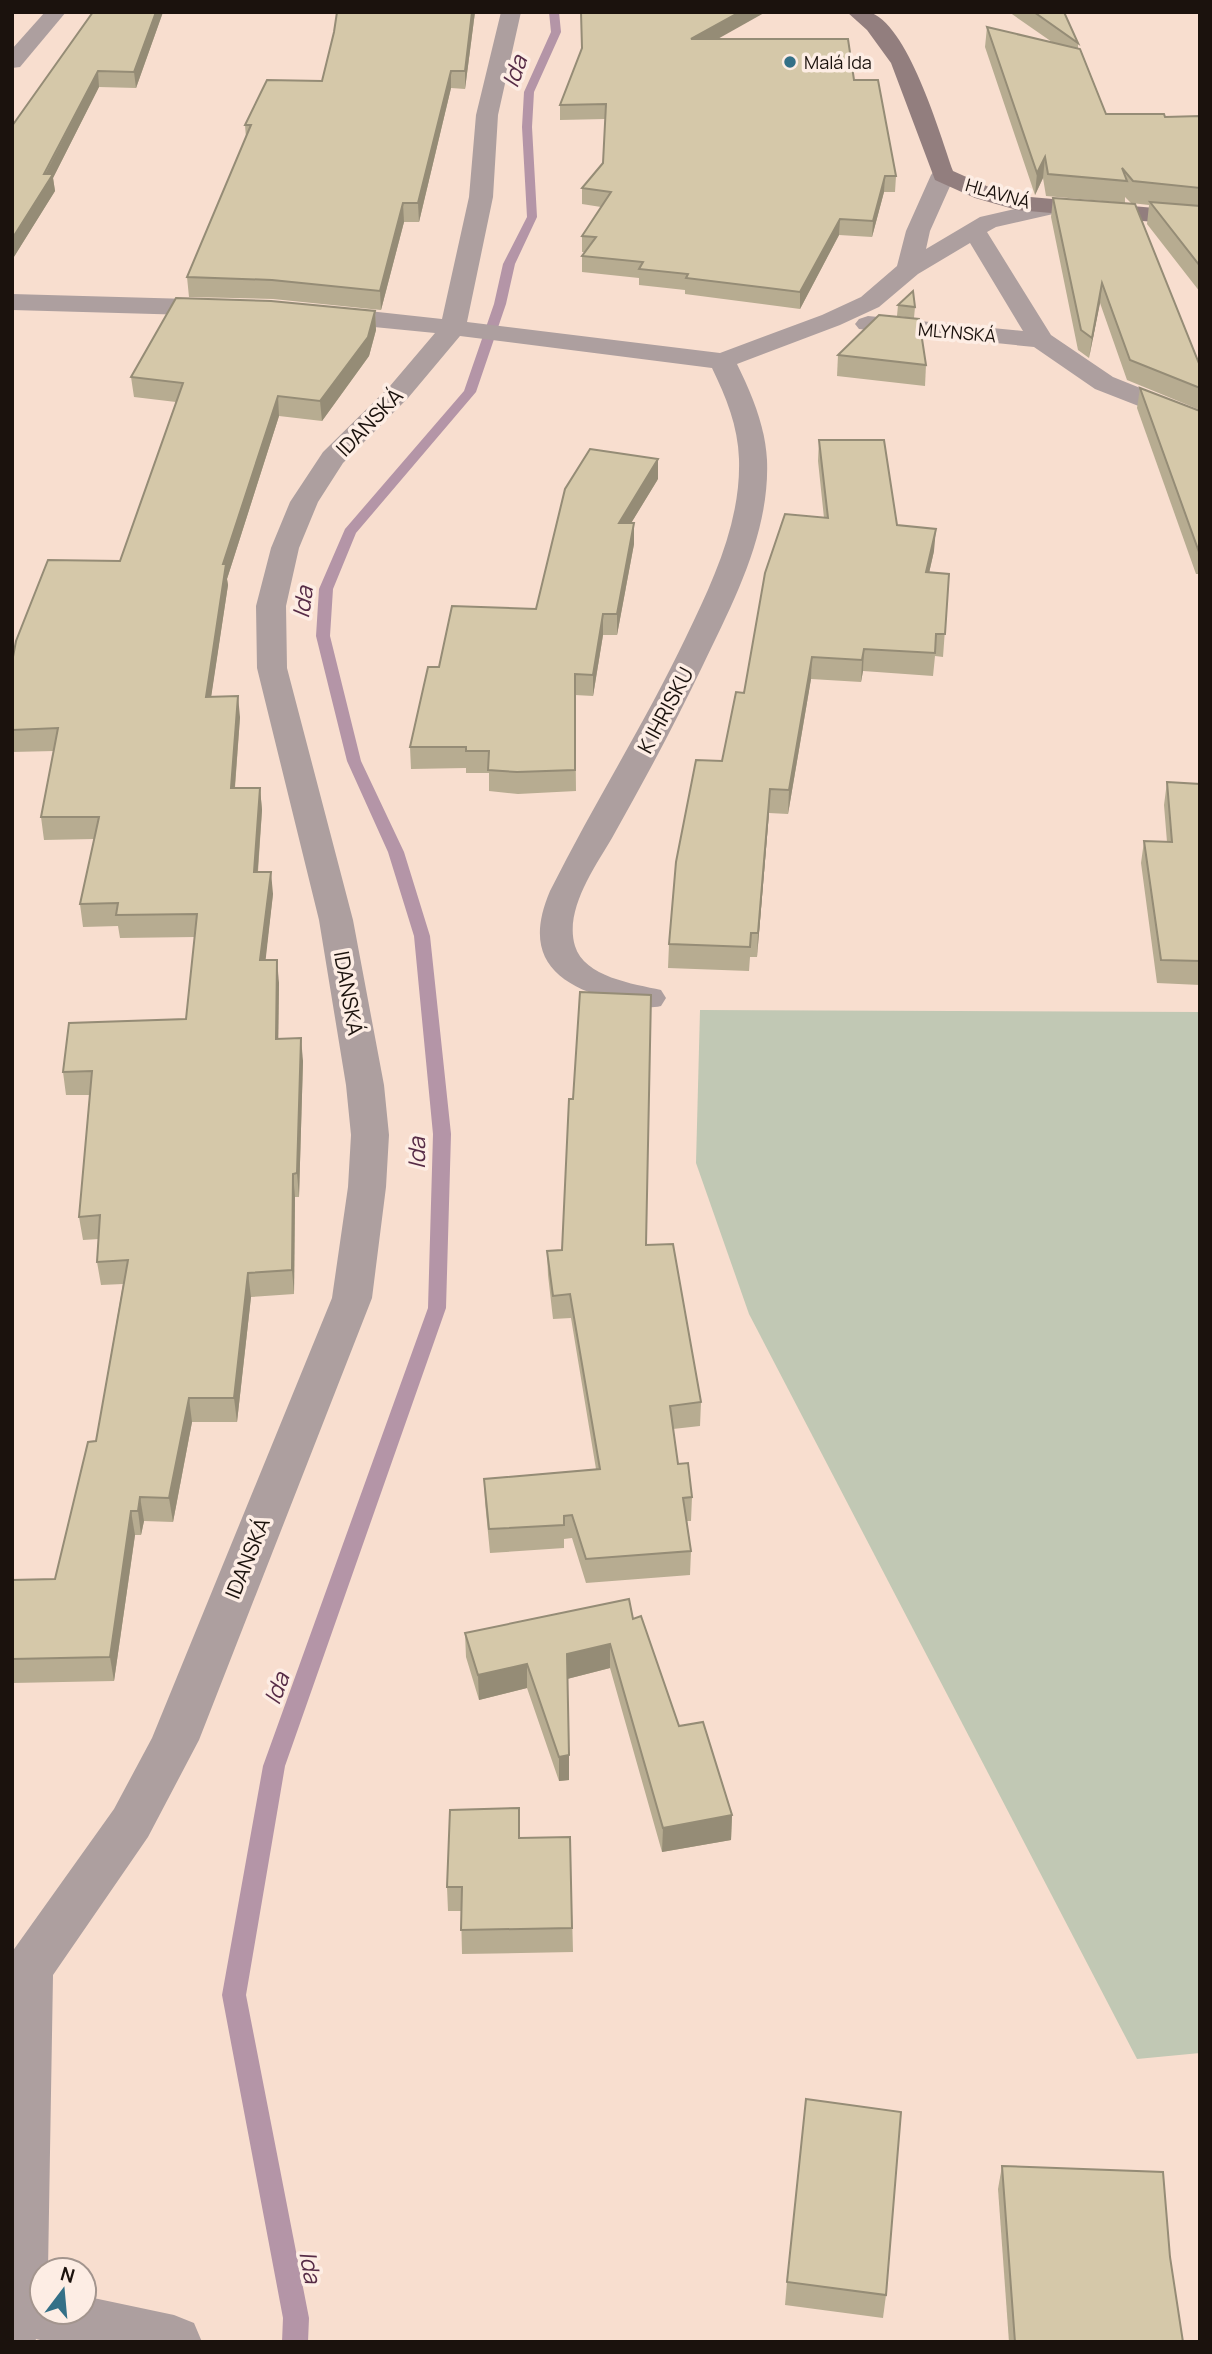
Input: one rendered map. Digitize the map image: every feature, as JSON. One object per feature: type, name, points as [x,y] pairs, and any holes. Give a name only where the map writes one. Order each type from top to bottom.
[{"type":"main road","name":"HLAVNÁ","points":[[861,13],[885,36],[900,57],[943,175],[1006,200],[1054,207],[1200,219]]},
{"type":"street","points":[[12,62],[56,12]]},
{"type":"street","name":"IDANSKÁ","points":[[20,1965],[131,1823],[175,1740],[352,1298],[367,1187],[370,1135],[365,1086],[336,920],[272,668],[271,606],[285,548],[304,502],[333,458],[461,329],[481,197],[487,115],[511,12]]},
{"type":"street","points":[[909,269],[918,231],[943,175]]},
{"type":"street","points":[[300,312],[722,361],[831,320],[870,302],[909,269],[988,222],[1054,207]]},
{"type":"street","name":"MLYNSKÁ","points":[[974,230],[1041,340],[1104,383],[1200,422]]},
{"type":"street","points":[[12,302],[245,309]]},
{"type":"street","name":"MLYNSKÁ","points":[[831,320],[1041,340]]},
{"type":"street","name":"K IHRISKU","points":[[648,998],[590,981],[571,969],[558,949],[554,928],[579,867],[680,684],[723,594],[748,520],[753,461],[747,414],[722,361]]},
{"type":"street","points":[[20,1965],[16,2319],[174,2342]]},
{"type":"green space","points":[[700,1010],[1200,1012],[1200,2053],[1137,2059],[749,1314],[696,1163]]},
{"type":"building","points":[[93,12],[156,12],[134,72],[98,71],[44,174],[53,174],[12,239],[12,126]]},
{"type":"building","points":[[337,12],[472,12],[465,71],[451,71],[418,203],[403,203],[380,291],[272,280],[187,277],[251,125],[245,125],[267,80],[322,81]]},
{"type":"building","points":[[581,12],[740,12],[691,39],[848,39],[854,80],[878,80],[896,176],[885,176],[873,221],[840,219],[800,292],[686,278],[688,274],[639,269],[643,262],[582,256],[596,237],[582,236],[611,192],[582,188],[603,163],[606,104],[560,105],[582,48]]},
{"type":"building","points":[[1034,12],[1064,12],[1078,43]]},
{"type":"building","points":[[987,27],[1080,49],[1106,114],[1200,116],[1200,188],[1133,181],[1122,168],[1127,181],[1048,174],[1045,157],[1037,173]]},
{"type":"building","points":[[1053,198],[1135,204],[1200,366],[1200,388],[1130,360],[1102,283],[1092,338],[1081,330]]},
{"type":"building","points":[[1150,202],[1200,206],[1200,266]]},
{"type":"building","points":[[913,291],[915,307],[898,305]]},
{"type":"building","points":[[176,298],[271,301],[375,311],[368,337],[320,401],[278,396],[223,564],[226,564],[206,697],[238,696],[231,788],[260,788],[254,872],[271,872],[260,960],[277,960],[276,1039],[301,1038],[297,1173],[293,1174],[292,1270],[248,1273],[234,1398],[189,1398],[169,1498],[140,1497],[138,1511],[131,1511],[110,1657],[12,1659],[12,1580],[55,1579],[88,1442],[96,1441],[128,1260],[97,1262],[100,1215],[79,1217],[92,1071],[63,1072],[69,1023],[186,1019],[197,914],[116,915],[118,903],[80,904],[99,817],[41,817],[58,728],[12,730],[12,662],[16,641],[48,560],[120,561],[183,383],[131,377]]},
{"type":"building","points":[[879,315],[919,319],[926,365],[838,355]]},
{"type":"building","points":[[1140,388],[1200,411],[1200,552],[1199,552]]},
{"type":"building","points":[[819,440],[884,440],[897,525],[936,529],[926,572],[949,574],[945,634],[936,634],[935,653],[864,649],[862,660],[812,657],[789,790],[770,789],[758,933],[751,933],[750,947],[669,944],[676,862],[696,760],[722,761],[736,692],[744,693],[765,573],[785,514],[828,518]]},
{"type":"building","points":[[590,449],[658,459],[619,523],[634,523],[617,614],[603,614],[593,675],[575,674],[575,770],[488,770],[489,751],[466,751],[466,747],[410,747],[428,667],[439,667],[452,606],[536,609],[565,489]]},
{"type":"building","points":[[1167,782],[1200,784],[1200,961],[1161,960],[1144,841],[1172,842]]},
{"type":"building","points":[[580,992],[651,995],[646,1245],[673,1244],[701,1402],[670,1406],[678,1464],[688,1463],[692,1497],[683,1498],[691,1551],[586,1559],[572,1515],[564,1516],[564,1525],[489,1529],[484,1479],[600,1469],[570,1294],[553,1296],[547,1251],[562,1250],[569,1099],[573,1099]]},
{"type":"building","points":[[629,1599],[633,1619],[641,1616],[679,1726],[703,1722],[732,1815],[663,1828],[610,1644],[567,1654],[569,1755],[559,1757],[527,1664],[478,1675],[465,1633]]},
{"type":"building","points":[[519,1808],[519,1838],[570,1837],[572,1928],[461,1930],[462,1887],[447,1887],[450,1810]]},
{"type":"building","points":[[806,2099],[901,2112],[886,2295],[787,2282]]},
{"type":"building","points":[[1002,2166],[1163,2172],[1170,2257],[1183,2342],[1015,2342]]},
{"type":"waterway","name":"Ida","points":[[295,2342],[296,2318],[234,1995],[274,1766],[437,1308],[442,1134],[422,936],[396,852],[354,761],[323,636],[326,589],[350,532],[470,392],[500,304],[509,264],[532,217],[527,127],[529,92],[556,32],[554,12]]},
{"type":"place","name":"Malá Ida","points":[[790,62]]}]
